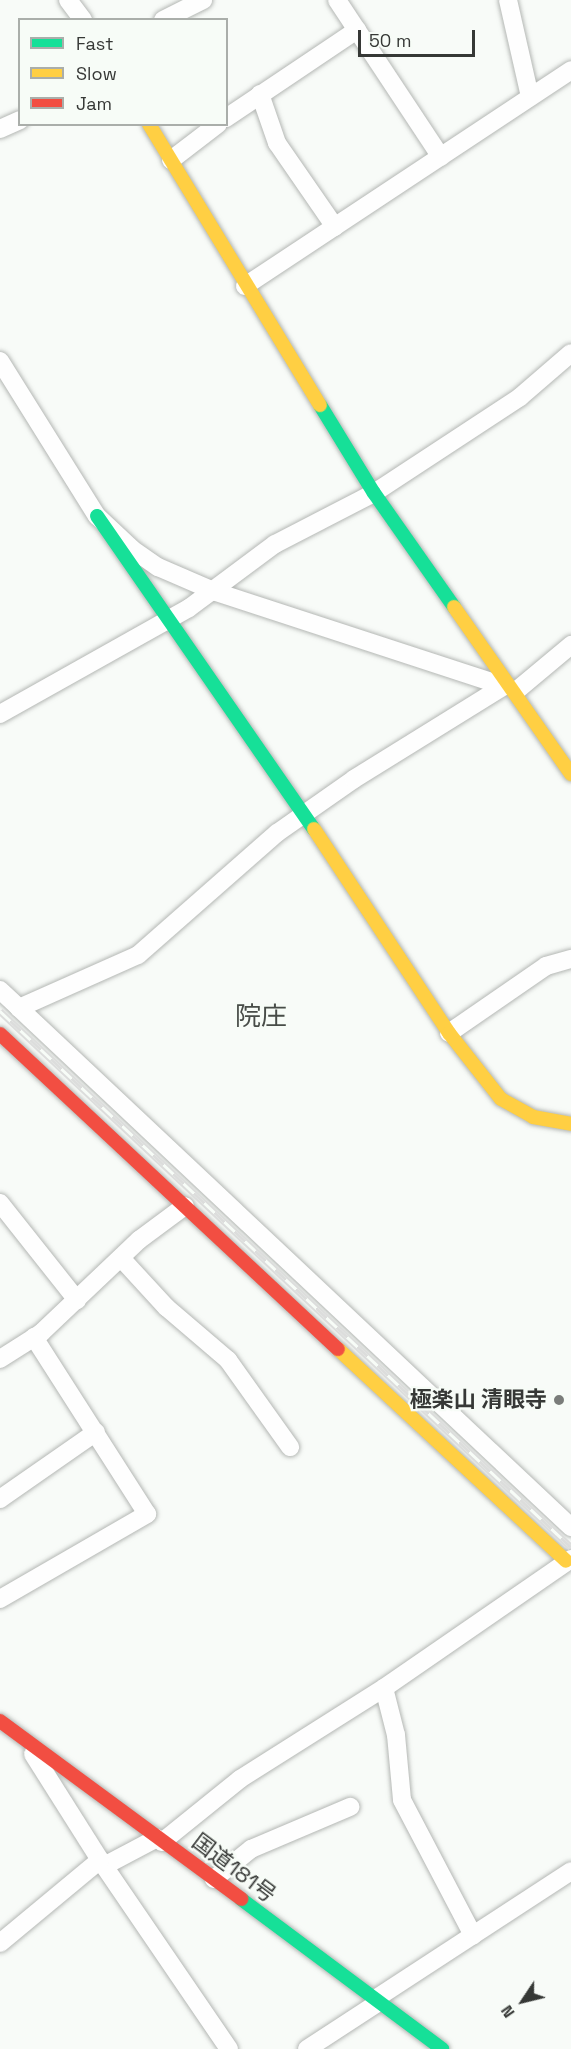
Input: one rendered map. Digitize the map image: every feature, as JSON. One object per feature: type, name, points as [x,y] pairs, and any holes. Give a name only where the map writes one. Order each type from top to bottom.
[{"type":"main road","points":[[150,126],[245,286],[374,493],[571,774]]},
{"type":"main road","points":[[97,516],[304,814],[448,1033],[501,1099],[533,1117],[571,1124]]},
{"type":"main road","points":[[0,1034],[568,1560]]},
{"type":"main road","name":"国道181号","points":[[0,1721],[442,2049]]},
{"type":"street","points":[[68,0],[82,18]]},
{"type":"street","points":[[167,18],[202,0]]},
{"type":"street","points":[[337,0],[441,157]]},
{"type":"street","points":[[508,0],[530,97]]},
{"type":"street","points":[[228,117],[357,30]]},
{"type":"street","points":[[245,286],[571,70]]},
{"type":"street","points":[[260,94],[278,143],[335,227]]},
{"type":"street","points":[[0,129],[18,121]]},
{"type":"street","points":[[171,160],[215,126]]},
{"type":"street","points":[[0,714],[216,592],[275,544],[374,493],[520,397],[571,353]]},
{"type":"street","points":[[0,361],[97,516],[132,549],[158,567],[216,592],[510,688]]},
{"type":"street","points":[[19,1008],[138,955],[277,833],[304,814],[510,688],[571,645]]},
{"type":"street","points":[[448,1033],[546,966],[571,959]]},
{"type":"street","points":[[0,990],[571,1527]]},
{"type":"street","points":[[0,1203],[77,1300]]},
{"type":"street","points":[[0,1359],[34,1337],[121,1258],[185,1206]]},
{"type":"street","points":[[121,1258],[166,1307],[228,1360],[290,1447]]},
{"type":"street","points":[[0,1599],[147,1514],[34,1337]]},
{"type":"street","points":[[0,1499],[96,1432]]},
{"type":"street","points":[[0,1943],[102,1863],[160,1840],[240,1779],[384,1688],[568,1560]]},
{"type":"street","points":[[384,1688],[396,1735],[402,1800],[473,1935]]},
{"type":"street","points":[[27,1742],[102,1863],[229,2049]]},
{"type":"street","points":[[214,1880],[251,1849],[350,1807]]},
{"type":"street","points":[[307,2049],[571,1871]]},
{"type":"railway","points":[[0,1011],[571,1547]]},
{"type":"traffic: fast","points":[[320,405],[374,493],[454,607]]},
{"type":"traffic: fast","points":[[97,516],[314,829]]},
{"type":"traffic: fast","points":[[241,1899],[442,2049]]},
{"type":"traffic: slow","points":[[150,126],[320,405]]},
{"type":"traffic: slow","points":[[454,607],[571,774]]},
{"type":"traffic: slow","points":[[314,829],[449,1033],[501,1099],[533,1117],[571,1124]]},
{"type":"traffic: slow","points":[[338,1349],[566,1561]]},
{"type":"traffic: jam","points":[[0,1034],[338,1349]]},
{"type":"traffic: jam","points":[[0,1721],[241,1899]]},
{"type":"place","name":"極楽山 清眼寺","points":[[559,1400]]},
{"type":"district","name":"院庄","points":[[261,1017]]}]
